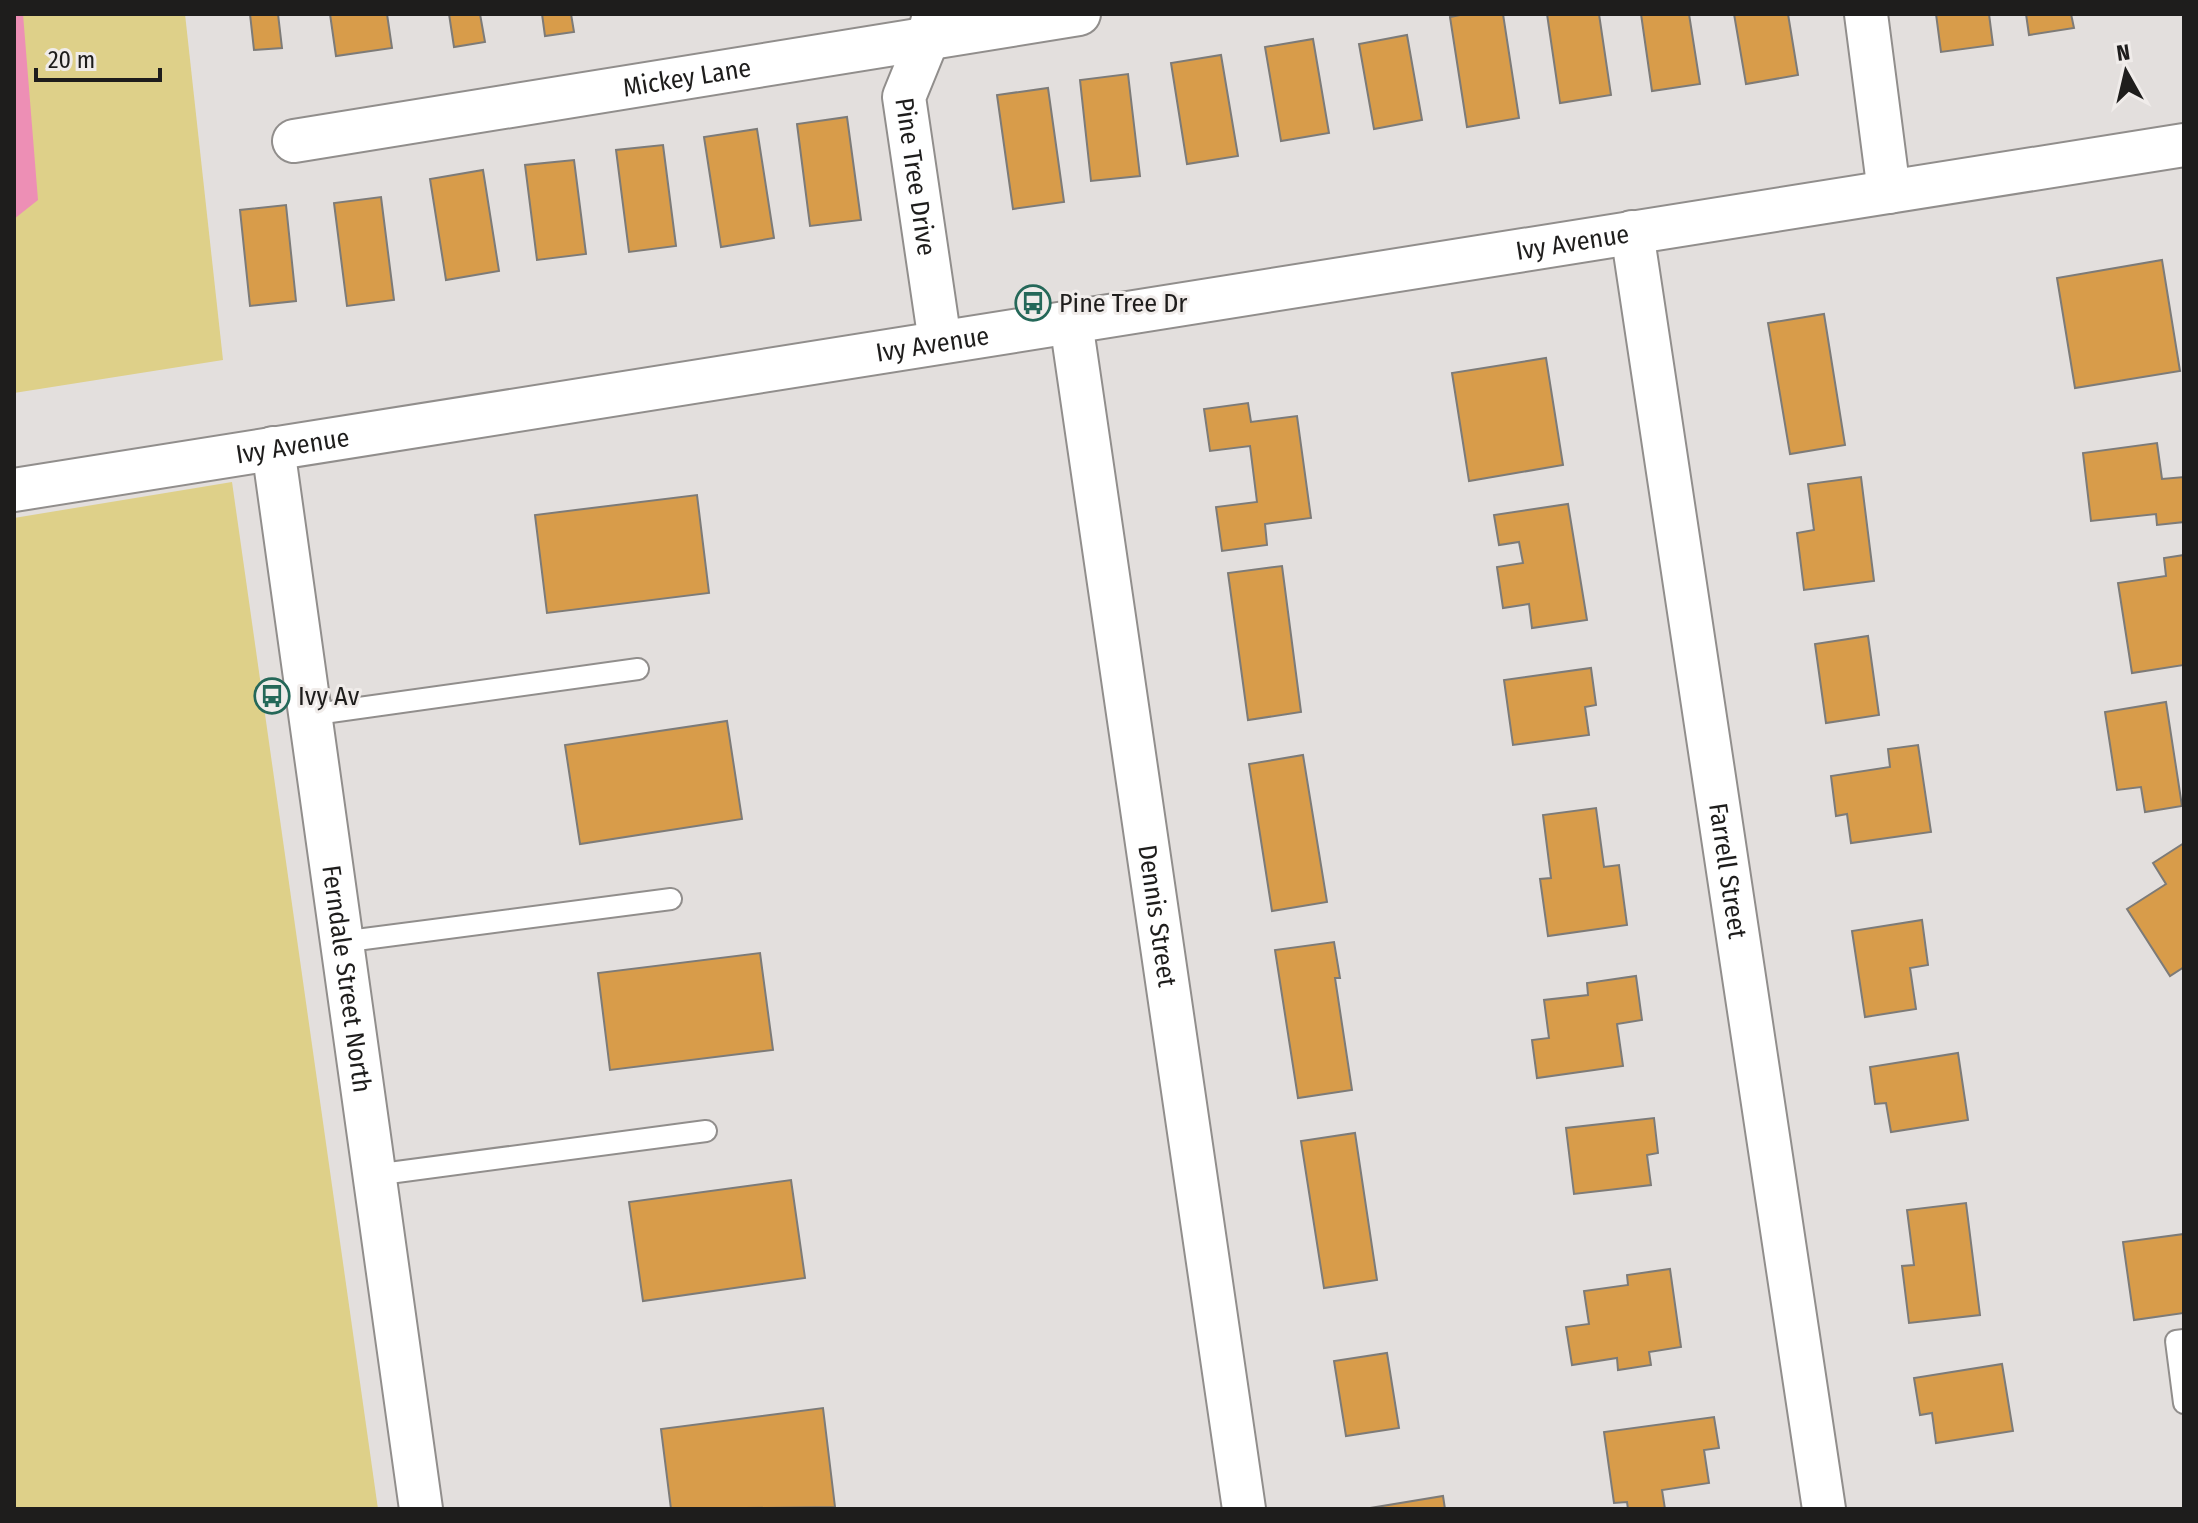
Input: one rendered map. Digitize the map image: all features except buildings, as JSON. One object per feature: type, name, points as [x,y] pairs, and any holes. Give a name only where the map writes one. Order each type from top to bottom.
[{"type":"street","name":"Mickey Lane","points":[[294,141],[931,26],[1079,14]]},
{"type":"street","points":[[1866,14],[1889,192]]},
{"type":"street","name":"Pine Tree Drive","points":[[931,26],[904,97],[940,342]]},
{"type":"street","name":"Ivy Avenue","points":[[14,490],[2184,145]]},
{"type":"street","name":"Farrell Street","points":[[1632,232],[1824,1509]]},
{"type":"street","name":"Dennis Street","points":[[1071,322],[1244,1509]]},
{"type":"street","name":"Ferndale Street North","points":[[273,448],[421,1509]]},
{"type":"lane","points":[[309,715],[638,669]]},
{"type":"lane","points":[[341,942],[671,899]]},
{"type":"lane","points":[[374,1175],[706,1131]]},
{"type":"lane","points":[[2184,1340],[2176,1341],[2184,1403]]},
{"type":"shaded area","points":[[14,14],[185,14],[223,360],[14,393]]},
{"type":"shaded area","points":[[14,14],[23,14],[38,200],[14,219]]},
{"type":"shaded area","points":[[232,482],[378,1509],[14,1509],[14,518]]},
{"type":"place","name":"Pine Tree Dr","points":[[1033,303]]},
{"type":"place","name":"Ivy Av","points":[[272,696]]}]
